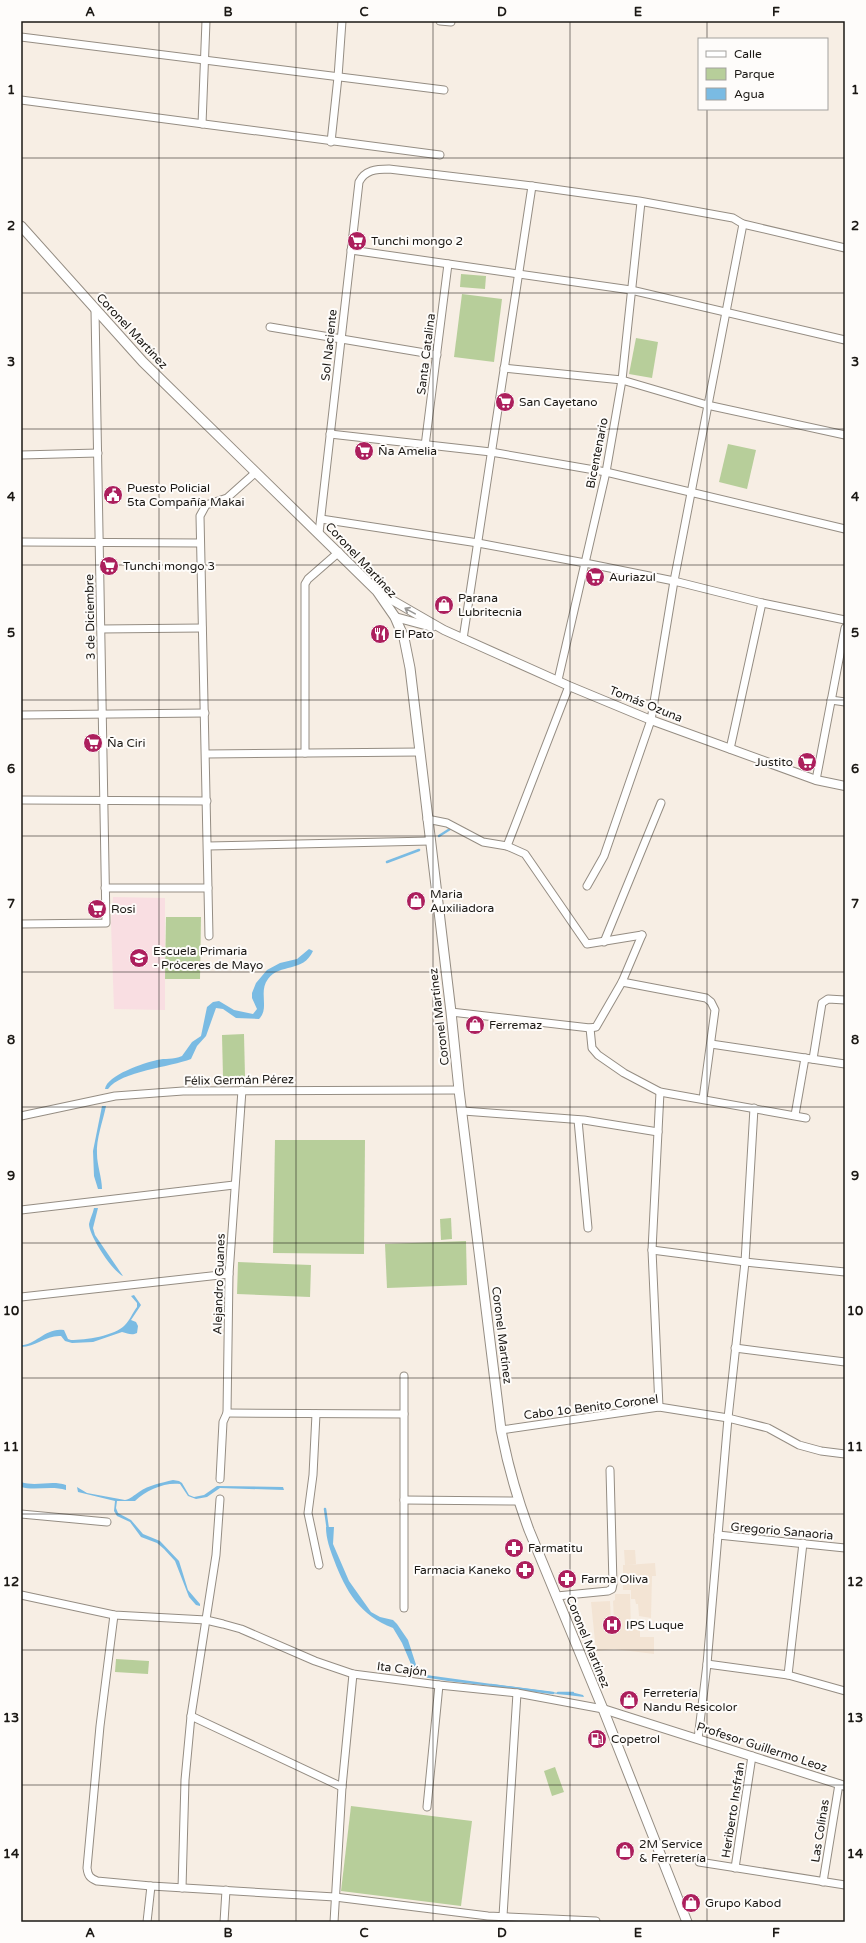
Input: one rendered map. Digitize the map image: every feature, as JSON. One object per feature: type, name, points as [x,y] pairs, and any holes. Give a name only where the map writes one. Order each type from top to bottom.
[{"type":"main road","name":"Coronel Martínez","points":[[21,226],[143,362],[339,552],[377,591],[395,617],[404,638],[410,668],[459,1090],[463,1111],[501,1430],[512,1484],[687,1922]]},
{"type":"street","points":[[202,124],[206,21]]},
{"type":"street","points":[[331,142],[342,21]]},
{"type":"street","points":[[440,21],[451,22]]},
{"type":"street","points":[[21,37],[444,90]]},
{"type":"street","points":[[21,100],[331,142],[440,155]]},
{"type":"street","name":"Sol Naciente","points":[[319,533],[359,182],[362,176],[377,169],[389,168],[532,186]]},
{"type":"street","points":[[463,639],[532,186],[641,202],[733,218],[743,224],[845,248]]},
{"type":"street","name":"Bicentenario","points":[[558,680],[606,472],[622,380],[641,202]]},
{"type":"street","points":[[587,886],[604,856],[651,720],[690,493],[743,224]]},
{"type":"street","points":[[351,250],[631,290],[845,340]]},
{"type":"street","name":"Santa Catalina","points":[[426,446],[448,264]]},
{"type":"street","name":"3 de Diciembre","points":[[21,924],[106,923],[96,310]]},
{"type":"street","points":[[270,327],[437,355]]},
{"type":"street","points":[[504,368],[622,380],[707,405],[845,435]]},
{"type":"street","points":[[330,434],[426,446],[491,452],[606,472],[845,529]]},
{"type":"street","points":[[21,455],[98,453]]},
{"type":"street","points":[[209,936],[200,516],[204,507],[227,498],[256,472]]},
{"type":"street","points":[[321,519],[478,543],[585,562],[674,581],[762,603],[845,620]]},
{"type":"street","points":[[21,542],[200,543]]},
{"type":"street","points":[[305,753],[304,584],[339,552]]},
{"type":"street","name":"Tomás Ozuna","points":[[377,591],[444,630],[569,686],[651,720],[730,749],[816,780],[845,786]]},
{"type":"street","points":[[730,749],[762,603]]},
{"type":"street","name":"Tomás Ozuna","points":[[395,617],[444,630]]},
{"type":"street","points":[[101,629],[202,628]]},
{"type":"street","points":[[816,780],[845,628]]},
{"type":"street","points":[[507,846],[569,686]]},
{"type":"street","points":[[831,700],[845,702]]},
{"type":"street","points":[[21,715],[205,713]]},
{"type":"street","points":[[206,754],[420,752]]},
{"type":"street","points":[[21,800],[207,801]]},
{"type":"street","points":[[604,942],[661,803]]},
{"type":"street","points":[[427,820],[447,823],[483,842],[507,846],[525,854],[584,942],[590,944],[642,935],[622,982],[596,1027],[590,1028],[451,1012]]},
{"type":"street","points":[[208,846],[430,841]]},
{"type":"street","points":[[105,888],[208,888]]},
{"type":"street","points":[[622,982],[706,998],[711,1002],[715,1010],[712,1044],[703,1099]]},
{"type":"street","points":[[813,1059],[822,1003],[827,999],[845,1000]]},
{"type":"street","points":[[590,1028],[592,1048],[598,1055],[624,1073],[660,1092],[806,1118]]},
{"type":"street","points":[[712,1044],[845,1064]]},
{"type":"street","points":[[795,1115],[805,1058]]},
{"type":"street","name":"Alejandro Guanes","points":[[220,1479],[223,1422],[227,1413],[229,1274],[234,1185],[242,1090]]},
{"type":"street","name":"Félix Germán Pérez","points":[[21,1116],[115,1096],[183,1091],[459,1090]]},
{"type":"street","points":[[659,1407],[652,1250],[660,1092]]},
{"type":"street","points":[[698,1739],[707,1664],[728,1418],[745,1262],[754,1108]]},
{"type":"street","points":[[463,1111],[604,1122],[658,1132]]},
{"type":"street","points":[[578,1120],[588,1228]]},
{"type":"street","points":[[21,1210],[234,1185]]},
{"type":"street","points":[[652,1250],[745,1262],[845,1272]]},
{"type":"street","points":[[21,1297],[229,1274]]},
{"type":"street","points":[[735,1348],[845,1362]]},
{"type":"street","points":[[404,1376],[404,1608]]},
{"type":"street","name":"Cabo 1o Benito Coronel","points":[[501,1430],[659,1407],[728,1418],[768,1428],[799,1444],[821,1451],[845,1454]]},
{"type":"street","points":[[227,1413],[404,1414]]},
{"type":"street","points":[[316,1414],[313,1475],[308,1513],[319,1565]]},
{"type":"street","points":[[556,1596],[608,1591],[612,1589],[610,1470]]},
{"type":"street","points":[[182,1888],[185,1780],[191,1716],[216,1555],[220,1499]]},
{"type":"street","points":[[404,1500],[518,1501]]},
{"type":"street","points":[[21,1514],[107,1522]]},
{"type":"street","name":"Gregorio Sanaoria","points":[[718,1536],[845,1548]]},
{"type":"street","points":[[788,1675],[803,1543]]},
{"type":"street","name":"Ita Cajón","points":[[21,1595],[114,1614],[206,1620],[241,1629],[315,1661],[353,1674],[517,1693],[602,1707]]},
{"type":"street","points":[[114,1614],[100,1726],[88,1874],[91,1879],[97,1881],[151,1886],[335,1897],[488,1919],[502,1916],[596,1921]]},
{"type":"street","points":[[707,1664],[788,1675],[845,1691]]},
{"type":"street","points":[[334,1922],[342,1787],[353,1674]]},
{"type":"street","points":[[427,1807],[439,1685]]},
{"type":"street","points":[[502,1916],[517,1693]]},
{"type":"street","name":"Profesor Guillermo Leoz","points":[[602,1707],[842,1785]]},
{"type":"street","points":[[191,1716],[342,1787]]},
{"type":"street","name":"Heriberto Insfrán","points":[[735,1868],[752,1756]]},
{"type":"street","name":"Las Colinas","points":[[823,1882],[842,1785]]},
{"type":"street","points":[[699,1862],[845,1885]]},
{"type":"street","points":[[147,1922],[151,1886]]},
{"type":"street","points":[[224,1922],[226,1890]]},
{"type":"shaded area","name":"Escuela Primaria - Próceres de Mayo","points":[[113,897],[165,898],[165,1010],[114,1009],[111,924]]},
{"type":"shaded area","points":[[624,1550],[635,1550],[636,1564],[627,1565],[655,1563],[656,1576],[652,1576],[651,1618],[639,1616],[638,1604],[636,1604],[635,1599],[631,1599],[631,1590],[623,1590],[623,1565],[625,1565]]},
{"type":"shaded area","name":"IPS Luque","points":[[615,1594],[630,1594],[631,1629],[640,1630],[640,1637],[654,1637],[654,1654],[614,1649],[596,1651],[591,1602],[610,1601],[611,1621],[614,1621],[613,1601],[615,1600]]},
{"type":"green space","points":[[461,274],[486,276],[485,289],[460,287]]},
{"type":"green space","points":[[462,294],[502,299],[494,362],[454,357]]},
{"type":"green space","points":[[636,338],[658,342],[652,378],[629,374]]},
{"type":"green space","points":[[728,444],[756,450],[747,489],[719,482]]},
{"type":"green space","points":[[166,917],[201,917],[200,979],[165,979]]},
{"type":"green space","points":[[244,1034],[245,1077],[223,1077],[222,1035]]},
{"type":"green space","points":[[275,1140],[365,1140],[364,1254],[273,1253]]},
{"type":"green space","points":[[451,1218],[452,1239],[441,1240],[440,1219]]},
{"type":"green space","points":[[466,1241],[467,1285],[387,1288],[385,1244]]},
{"type":"green space","points":[[238,1262],[311,1265],[310,1297],[237,1294]]},
{"type":"green space","points":[[116,1659],[149,1661],[148,1674],[115,1672]]},
{"type":"green space","points":[[555,1767],[564,1792],[552,1796],[544,1771]]},
{"type":"green space","points":[[351,1806],[472,1821],[461,1906],[341,1891]]},
{"type":"water","points":[[309,949],[313,951],[309,958],[298,965],[273,974],[268,979],[264,989],[264,1010],[259,1019],[236,1018],[223,1009],[216,1008],[206,1036],[197,1046],[191,1059],[135,1074],[114,1083],[108,1089],[105,1089],[107,1084],[112,1079],[127,1070],[160,1059],[182,1056],[192,1042],[201,1036],[207,1007],[213,1002],[219,1001],[234,1010],[253,1014],[257,1009],[252,998],[252,993],[256,983],[267,970],[280,963],[297,959]]},
{"type":"water","points":[[102,1106],[106,1106],[97,1148],[97,1158],[102,1189],[98,1189],[94,1176],[93,1151]]},
{"type":"water","points":[[94,1208],[98,1208],[93,1228],[95,1235],[123,1276],[113,1268],[97,1245],[90,1230],[89,1224]]},
{"type":"water","points":[[134,1295],[141,1305],[131,1320],[136,1322],[138,1326],[137,1333],[135,1334],[122,1332],[93,1342],[72,1343],[65,1341],[61,1336],[56,1336],[21,1347],[21,1345],[32,1342],[46,1333],[58,1330],[64,1330],[68,1339],[71,1340],[92,1338],[114,1332],[125,1325],[137,1307],[137,1303],[131,1296]]},
{"type":"water","points":[[173,1480],[182,1483],[189,1495],[194,1497],[204,1495],[217,1486],[283,1487],[284,1490],[220,1488],[207,1497],[196,1499],[188,1496],[180,1484],[168,1484],[150,1490],[135,1501],[117,1501],[116,1508],[118,1513],[131,1520],[143,1534],[160,1541],[179,1561],[188,1590],[200,1606],[196,1605],[189,1597],[175,1561],[157,1543],[141,1537],[130,1522],[117,1516],[114,1511],[115,1501],[78,1492],[77,1487],[87,1493],[125,1500],[155,1484]]},
{"type":"water","points":[[21,1482],[32,1484],[55,1483],[66,1485],[66,1490],[55,1488],[21,1487]]},
{"type":"water","points":[[326,1527],[334,1527],[333,1544],[349,1581],[371,1612],[380,1617],[393,1620],[397,1624],[408,1640],[419,1674],[566,1694],[575,1693],[583,1695],[584,1697],[416,1676],[402,1643],[393,1628],[381,1623],[363,1609],[349,1592],[331,1552],[327,1540]]},
{"type":"waterway","points":[[439,836],[450,829]]},
{"type":"waterway","points":[[387,862],[419,850]]},
{"type":"waterway","points":[[325,1509],[328,1530]]},
{"type":"waterway","points":[[491,1685],[553,1693]]},
{"type":"waterway","points":[[558,1693],[573,1693]]},
{"type":"place","name":"Tunchi mongo 2","points":[[357,241]]},
{"type":"place","name":"San Cayetano","points":[[505,402]]},
{"type":"place","name":"Ña Amelia","points":[[364,451]]},
{"type":"place","name":"Puesto Policial 5ta Compañía Makai","points":[[113,495]]},
{"type":"place","name":"Tunchi mongo 3","points":[[109,566]]},
{"type":"place","name":"Auriazul","points":[[595,577]]},
{"type":"place","name":"Parana Lubritecnia","points":[[444,605]]},
{"type":"place","name":"El Pato","points":[[380,634]]},
{"type":"place","name":"Ña Ciri","points":[[93,743]]},
{"type":"place","name":"Justito","points":[[807,762]]},
{"type":"place","name":"Maria Auxiliadora","points":[[416,901]]},
{"type":"place","name":"Rosi","points":[[97,909]]},
{"type":"place","name":"Escuela Primaria - Próceres de Mayo","points":[[139,958]]},
{"type":"place","name":"Ferremaz","points":[[475,1025]]},
{"type":"place","name":"Farmatitu","points":[[514,1548]]},
{"type":"place","name":"Farmacia Kaneko","points":[[525,1570]]},
{"type":"place","name":"Farma Oliva","points":[[567,1579]]},
{"type":"place","name":"IPS Luque","points":[[612,1625]]},
{"type":"place","name":"Ferretería Nandu Resicolor","points":[[629,1700]]},
{"type":"place","name":"Copetrol","points":[[597,1739]]},
{"type":"place","name":"2M Service & Ferretería","points":[[625,1851]]},
{"type":"place","name":"Grupo Kabod","points":[[691,1903]]}]
